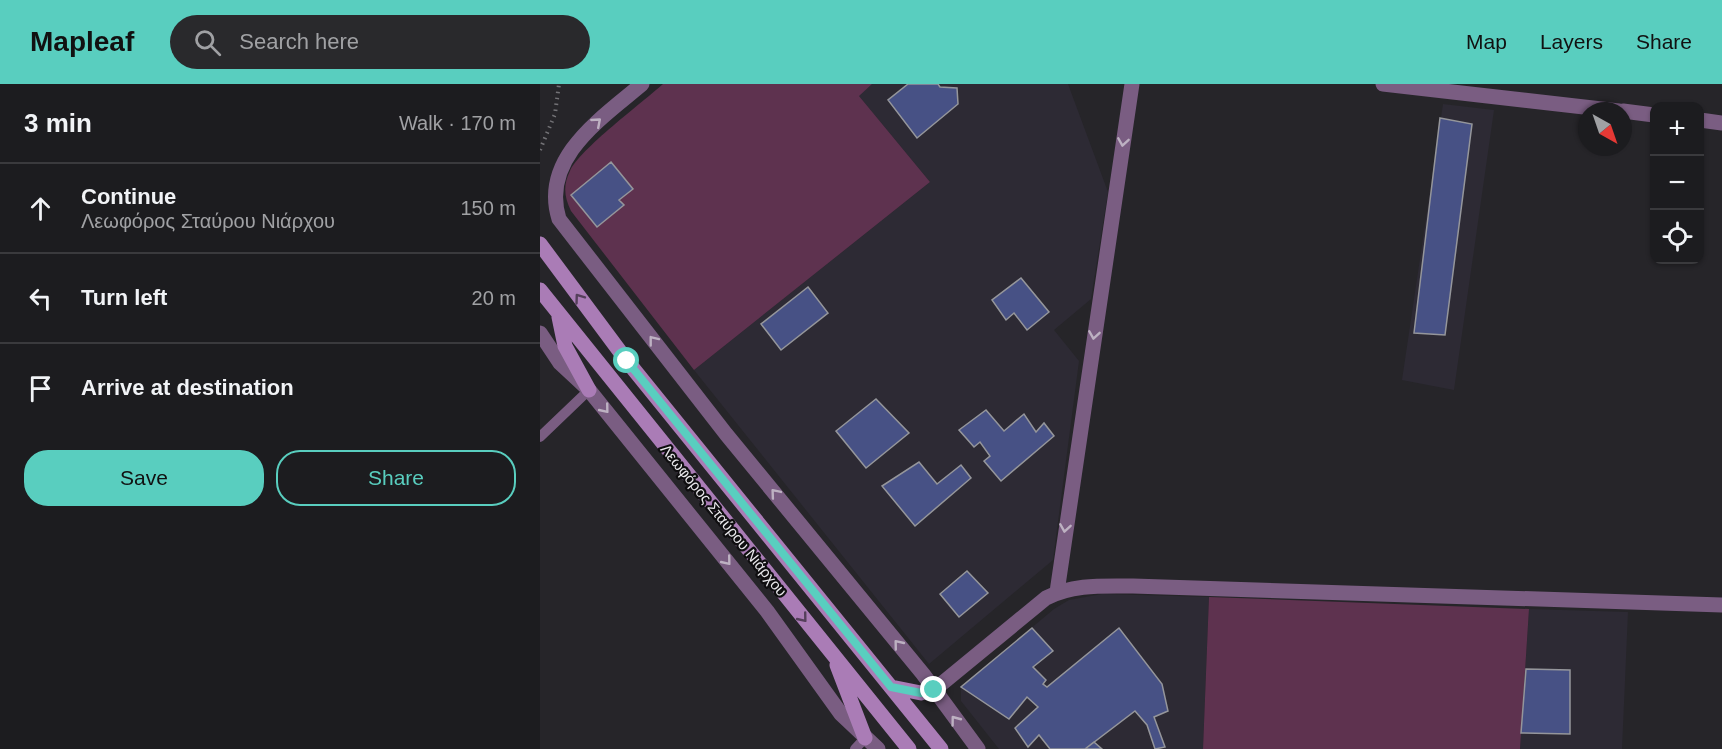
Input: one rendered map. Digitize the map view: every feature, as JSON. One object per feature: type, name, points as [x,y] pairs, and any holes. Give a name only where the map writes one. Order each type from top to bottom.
[{"type":"main road","name":"Λεωφόρος Σταύρου Νιάρχου","points":[[540,244],[627,361],[941,749]]},
{"type":"main road","name":"Λεωφόρος Σταύρου Νιάρχου","points":[[540,290],[909,749]]},
{"type":"main road","points":[[558,314],[565,346],[589,390]]},
{"type":"main road","points":[[834,657],[860,743]]},
{"type":"main road","points":[[891,687],[921,693],[934,690]]},
{"type":"street","points":[[642,84],[576,140],[558,164],[553,174],[552,193],[555,210],[565,227],[726,434],[934,690],[978,749]]},
{"type":"street","points":[[1057,592],[1132,84]]},
{"type":"street","points":[[1383,84],[1578,106]]},
{"type":"street","points":[[1632,112],[1650,115]]},
{"type":"street","points":[[1704,121],[1722,123]]},
{"type":"street","points":[[540,333],[560,363],[589,390],[767,611],[860,743],[878,749]]},
{"type":"street","points":[[934,690],[1040,602],[1057,592],[1084,586],[1722,605]]},
{"type":"lane","points":[[540,436],[589,390]]},
{"type":"path","points":[[540,150],[555,114],[559,84]]},
{"type":"shaded area","points":[[663,84],[872,84],[859,96],[930,182],[694,370],[571,211],[566,196],[566,181],[576,162],[598,139]]},
{"type":"shaded area","points":[[872,84],[1068,84],[1108,192],[1091,299],[1054,330],[1079,361],[1053,560],[929,664],[694,370],[930,182],[858,95]]},
{"type":"shaded area","points":[[1443,104],[1494,110],[1454,390],[1402,380]]},
{"type":"shaded area","points":[[1102,594],[1209,597],[1203,749],[999,749],[961,701],[961,687],[1054,609],[1069,600]]},
{"type":"shaded area","points":[[1209,597],[1529,609],[1520,749],[1203,749]]},
{"type":"shaded area","points":[[1529,609],[1628,612],[1622,749],[1520,749]]},
{"type":"building","points":[[908,84],[938,84],[940,87],[957,88],[958,104],[917,138],[888,100]]},
{"type":"building","points":[[1440,118],[1472,124],[1445,335],[1414,333]]},
{"type":"building","points":[[611,162],[633,189],[619,200],[624,205],[597,227],[571,195]]},
{"type":"building","points":[[1021,278],[1049,312],[1027,330],[1014,313],[1006,320],[992,300]]},
{"type":"building","points":[[808,287],[828,313],[781,350],[761,324]]},
{"type":"building","points":[[876,399],[909,433],[866,468],[836,431]]},
{"type":"building","points":[[986,410],[1004,431],[1024,414],[1036,432],[1044,423],[1054,436],[1001,481],[984,461],[990,456],[980,442],[974,447],[959,430]]},
{"type":"building","points":[[919,462],[937,484],[961,465],[971,478],[915,526],[882,486]]},
{"type":"building","points":[[967,571],[988,593],[959,617],[940,594]]},
{"type":"building","points":[[1032,628],[1053,651],[1033,667],[1046,680],[1043,684],[1047,687],[1119,628],[1162,684],[1168,711],[1154,717],[1165,747],[1155,749],[1147,725],[1135,711],[1085,749],[1050,749],[1039,735],[1028,747],[1015,728],[1038,707],[1027,697],[1009,719],[961,687]]},
{"type":"building","points":[[1526,669],[1570,670],[1570,734],[1521,733]]},
{"type":"building","points":[[1094,742],[1102,749],[1085,749]]},
{"type":"route","points":[[627,361],[891,687],[921,693],[934,690]]}]
